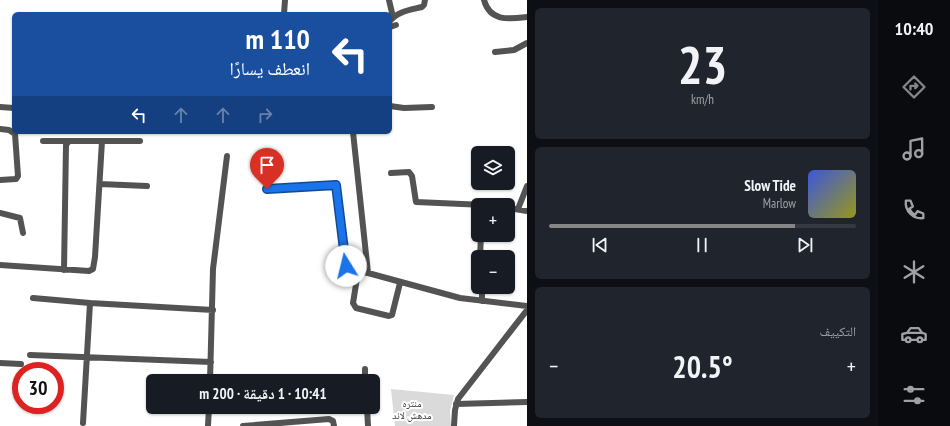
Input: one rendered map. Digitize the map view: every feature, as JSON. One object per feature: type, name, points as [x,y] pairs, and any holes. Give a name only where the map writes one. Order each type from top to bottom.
[{"type":"street","points":[[284,12],[285,0]]},
{"type":"street","points":[[389,0],[390,12]]},
{"type":"street","points":[[392,18],[403,11],[422,7],[425,0]]},
{"type":"street","points":[[484,0],[488,9],[499,18],[527,17]]},
{"type":"street","points":[[495,52],[514,50],[527,43]]},
{"type":"street","points":[[392,106],[404,108],[432,107]]},
{"type":"street","points":[[0,107],[12,108]]},
{"type":"street","points":[[0,130],[9,130],[12,132]]},
{"type":"street","points":[[0,180],[16,179],[18,176],[15,134]]},
{"type":"street","points":[[353,134],[368,273]]},
{"type":"street","points":[[43,141],[140,141]]},
{"type":"street","points":[[64,270],[66,146],[69,141],[72,141]]},
{"type":"street","points":[[0,265],[89,271],[94,266],[102,141]]},
{"type":"street","points":[[210,374],[213,268],[227,156]]},
{"type":"street","points":[[391,173],[409,172],[412,176],[416,202],[471,205]]},
{"type":"street","points":[[100,184],[147,186]]},
{"type":"street","points":[[267,189],[336,185],[345,262],[350,270],[368,273],[441,294],[482,301],[527,306]]},
{"type":"street","points":[[518,209],[527,186]]},
{"type":"street","points":[[515,209],[527,211]]},
{"type":"street","points":[[0,213],[20,218],[23,233]]},
{"type":"street","points":[[358,272],[353,303],[356,308],[389,316],[392,315],[400,283]]},
{"type":"street","points":[[482,294],[482,301]]},
{"type":"street","points":[[33,298],[213,310]]},
{"type":"street","points":[[83,422],[90,303]]},
{"type":"street","points":[[454,426],[456,404],[465,388],[527,310]]},
{"type":"street","points":[[30,355],[211,362]]},
{"type":"street","points":[[0,363],[12,364]]},
{"type":"street","points":[[365,369],[365,374]]},
{"type":"street","points":[[456,404],[526,401]]},
{"type":"street","points":[[208,426],[209,414]]},
{"type":"street","points":[[367,414],[368,426]]},
{"type":"street","points":[[243,426],[329,419],[333,421],[334,426]]},
{"type":"green space","name":"منتره مدهش لاند","points":[[391,389],[454,395],[450,411],[451,426],[395,426]]},
{"type":"route","points":[[267,189],[336,185],[346,266]]}]
